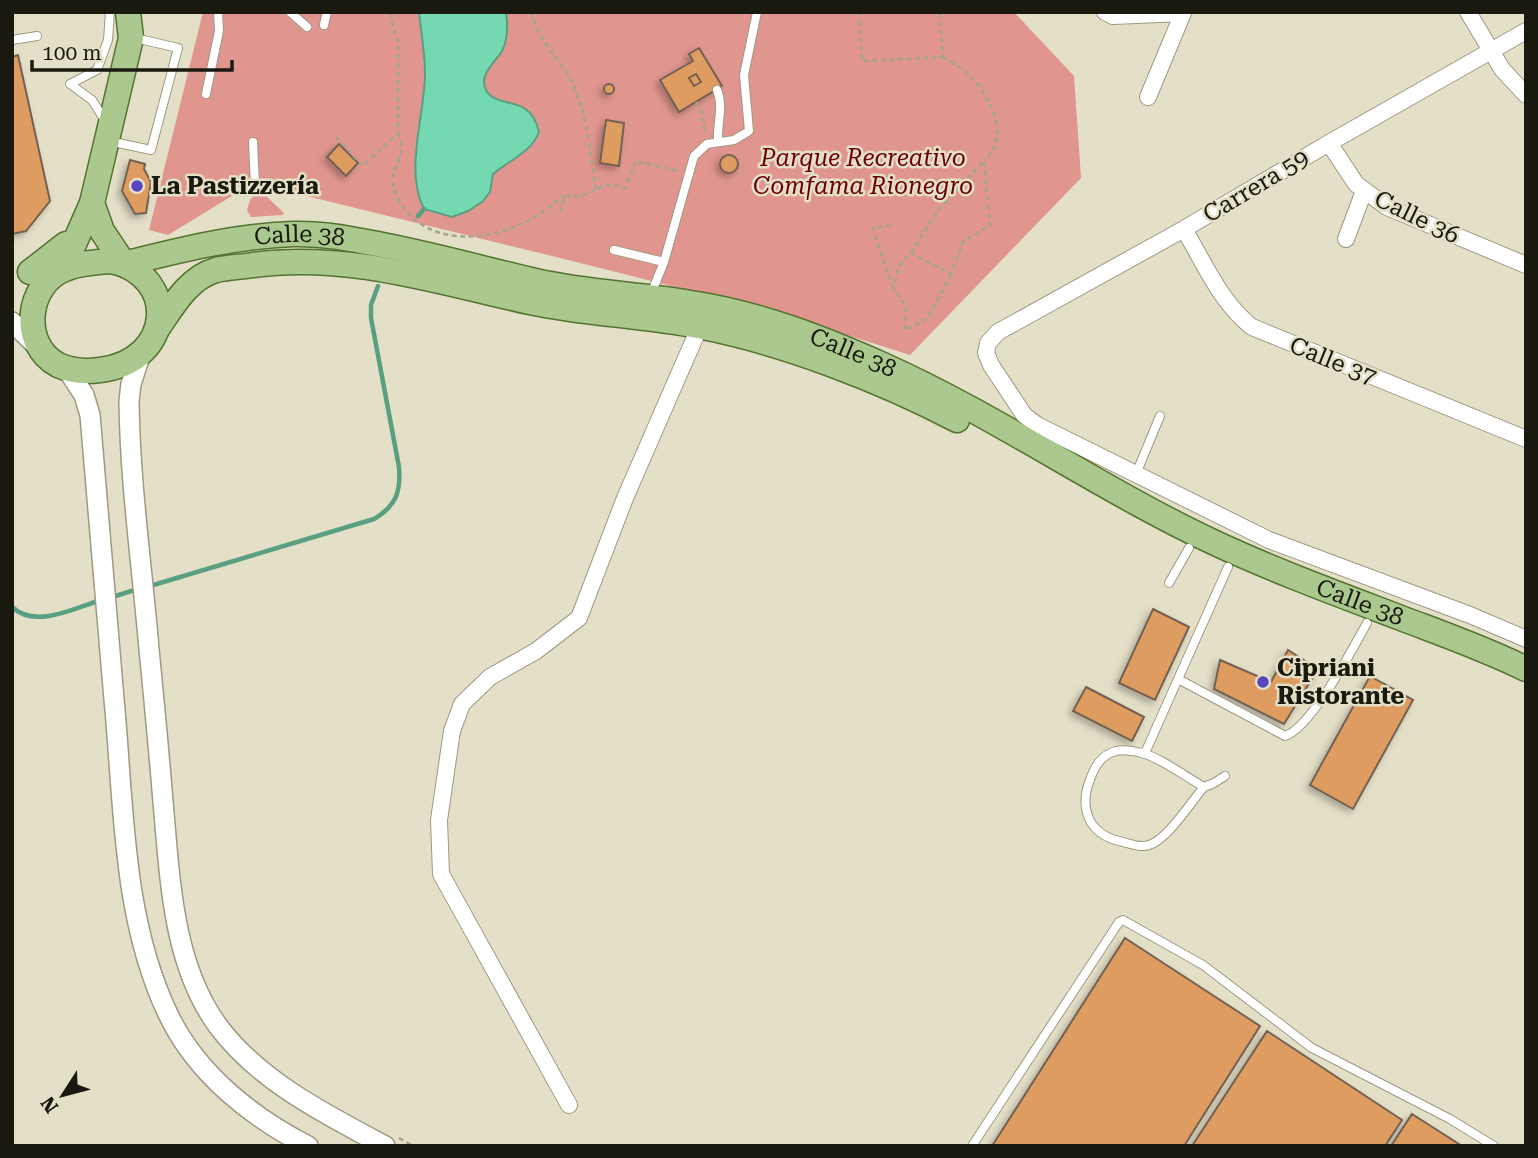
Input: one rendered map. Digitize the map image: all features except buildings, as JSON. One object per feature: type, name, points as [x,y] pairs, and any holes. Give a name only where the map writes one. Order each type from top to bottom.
[{"type":"main road","points":[[63,269],[112,261],[124,264],[141,275],[155,295],[159,310],[157,329],[151,344],[140,356],[128,364],[114,368],[82,371],[67,369],[45,354],[33,329],[32,310],[40,289],[63,269],[92,203],[131,37],[128,12]]},
{"type":"main road","points":[[92,203],[102,231],[124,264]]},
{"type":"main road","points":[[21,273],[78,235]]},
{"type":"main road","name":"Calle 38","points":[[124,264],[201,245],[262,236],[331,235],[408,250],[540,282],[696,303],[813,335],[939,393],[1209,540],[1269,567],[1526,669]]},
{"type":"main road","name":"Calle 38","points":[[157,329],[183,292],[198,277],[230,268],[298,260],[399,271],[532,302],[700,326],[779,347],[852,373],[939,411],[1228,567],[1493,671],[1526,688]]},
{"type":"street","points":[[1105,12],[1113,16],[1184,13],[1148,97]]},
{"type":"street","points":[[1468,12],[1513,83],[1526,95]]},
{"type":"street","name":"Carrera 59","points":[[988,343],[998,332],[1184,229],[1526,31]]},
{"type":"street","name":"Calle 36","points":[[1329,143],[1364,191],[1387,207],[1526,265]]},
{"type":"street","points":[[1346,239],[1364,191]]},
{"type":"street","name":"Calle 37","points":[[1184,229],[1226,300],[1240,318],[1252,327],[1526,439]]},
{"type":"street","points":[[21,273],[63,269]]},
{"type":"street","points":[[12,322],[45,354]]},
{"type":"street","points":[[569,1105],[441,874],[439,820],[452,731],[462,704],[490,677],[536,651],[579,618],[625,498],[700,326]]},
{"type":"street","name":"Calle 38","points":[[988,343],[986,353],[991,365],[1024,415],[1037,425],[1269,540],[1526,639]]},
{"type":"street","points":[[140,356],[129,401],[135,517],[147,619],[170,884],[187,963],[203,1002],[235,1046],[266,1074],[300,1098],[389,1140]]},
{"type":"street","points":[[67,369],[84,395],[90,415],[124,819],[135,915],[147,966],[169,1016],[188,1047],[211,1076],[250,1111],[279,1131],[308,1146]]},
{"type":"lane","points":[[110,12],[108,40],[97,70],[70,84],[92,100],[107,134],[151,150],[178,48],[131,37]]},
{"type":"lane","points":[[206,94],[219,31],[218,12]]},
{"type":"lane","points":[[290,12],[307,27]]},
{"type":"lane","points":[[324,25],[327,12]]},
{"type":"lane","points":[[650,297],[664,262],[694,156],[707,144],[734,140],[749,131],[744,75],[757,12]]},
{"type":"lane","points":[[12,40],[37,36]]},
{"type":"lane","points":[[717,90],[721,100],[718,141]]},
{"type":"lane","points":[[253,142],[255,185]]},
{"type":"lane","points":[[614,250],[664,262]]},
{"type":"lane","points":[[1136,474],[1160,416]]},
{"type":"lane","points":[[1169,583],[1189,548]]},
{"type":"lane","points":[[1145,754],[1228,567]]},
{"type":"lane","points":[[1178,679],[1285,736],[1298,729],[1340,673],[1367,623]]},
{"type":"lane","points":[[1203,787],[1145,754],[1113,751],[1102,758],[1094,770],[1084,792],[1084,804],[1096,828],[1114,840],[1141,846],[1151,845],[1164,836],[1203,787],[1225,776]]},
{"type":"lane","points":[[972,1146],[1123,919],[1203,965],[1312,1048],[1450,1119],[1494,1146]]},
{"type":"path","points":[[389,12],[398,43],[398,133],[403,144],[402,153],[392,172],[396,194],[419,222],[434,231],[465,238],[507,230],[533,219],[565,196],[580,198],[601,185],[608,184],[625,188],[636,161],[689,173]]},
{"type":"path","points":[[532,12],[534,27],[567,73],[576,96],[584,121],[596,190]]},
{"type":"path","points":[[859,12],[862,61],[943,57],[966,71],[993,105],[997,135],[991,155],[938,210],[911,253],[900,265],[893,288]]},
{"type":"path","points":[[939,12],[943,57]]},
{"type":"path","points":[[696,102],[702,113],[707,144]]},
{"type":"path","points":[[336,137],[363,166],[398,133]]},
{"type":"path","points":[[895,224],[873,228],[893,288],[906,307],[905,330],[928,318],[951,274],[963,242],[990,225],[984,161]]},
{"type":"path","points":[[561,212],[565,196]]},
{"type":"path","points":[[911,253],[951,274]]},
{"type":"path","points":[[389,1140],[413,1146]]},
{"type":"green space","name":"Parque Recreativo Comfama Rionegro","points":[[203,12],[1014,12],[1074,76],[1081,178],[910,355],[828,329],[661,283],[243,180],[232,196],[168,235],[149,230]]},
{"type":"green space","points":[[257,192],[262,192],[283,215],[251,217],[247,210],[250,200]]},
{"type":"shaded area","points":[[419,12],[506,12],[505,42],[486,74],[484,84],[491,96],[529,112],[539,132],[525,151],[493,174],[490,192],[483,201],[452,217],[424,209],[418,194],[417,142],[425,73]]},
{"type":"waterway","points":[[418,216],[424,209]]},
{"type":"waterway","points":[[150,586],[374,519],[396,498],[399,467],[371,318],[371,305],[378,286]]},
{"type":"waterway","points":[[109,598],[138,589]]},
{"type":"waterway","points":[[12,607],[21,613],[43,617],[101,600]]},
{"type":"place","name":"La Pastizzería","points":[[137,186]]},
{"type":"place","name":"Cipriani Ristorante","points":[[1263,682]]}]
